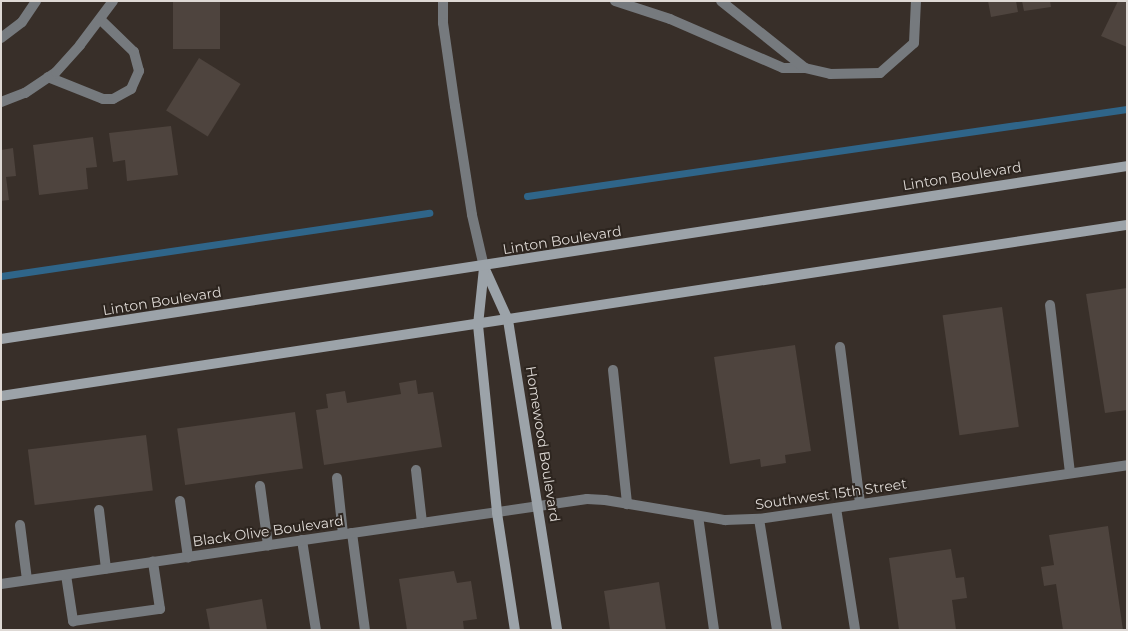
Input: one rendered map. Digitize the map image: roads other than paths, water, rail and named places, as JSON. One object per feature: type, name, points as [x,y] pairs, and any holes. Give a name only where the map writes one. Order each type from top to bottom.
[{"type":"main road","name":"Linton Boulevard","points":[[1,340],[484,267],[1127,166]]},
{"type":"main road","points":[[1,396],[1127,225]]},
{"type":"main road","name":"Homewood Boulevard","points":[[484,267],[508,320],[558,630]]},
{"type":"main road","name":"Homewood Boulevard","points":[[484,267],[478,325],[497,513],[515,630]]},
{"type":"street","points":[[1,38],[22,22],[36,1]]},
{"type":"street","points":[[1,102],[25,92],[48,77],[80,45],[113,1]]},
{"type":"street","name":"Homewood Boulevard","points":[[443,1],[443,23],[455,106],[472,215],[484,267]]},
{"type":"street","points":[[615,1],[670,18],[783,68],[805,68],[830,74],[880,73],[914,43],[916,1]]},
{"type":"street","points":[[721,1],[805,68]]},
{"type":"street","points":[[48,77],[103,100],[113,99],[131,89],[139,71],[134,52],[100,19]]},
{"type":"street","points":[[1050,305],[1070,473]]},
{"type":"street","points":[[840,347],[860,504]]},
{"type":"street","points":[[612,370],[627,504]]},
{"type":"street","name":"Southwest 15th Street","points":[[539,507],[587,499],[725,520],[759,519],[1127,465]]},
{"type":"street","points":[[416,470],[422,523]]},
{"type":"street","points":[[336,478],[365,630]]},
{"type":"street","points":[[260,486],[268,545]]},
{"type":"street","points":[[180,501],[188,557]]},
{"type":"street","name":"Black Olive Boulevard","points":[[1,584],[539,507]]},
{"type":"street","points":[[836,508],[855,630]]},
{"type":"street","points":[[99,510],[106,569]]},
{"type":"street","points":[[698,516],[714,630]]},
{"type":"street","points":[[759,519],[777,630]]},
{"type":"street","points":[[20,525],[27,580]]},
{"type":"street","points":[[302,540],[316,630]]},
{"type":"street","points":[[66,575],[73,621],[160,609],[153,562]]},
{"type":"waterway","points":[[527,196],[1127,109]]},
{"type":"waterway","points":[[1,276],[429,213]]}]
